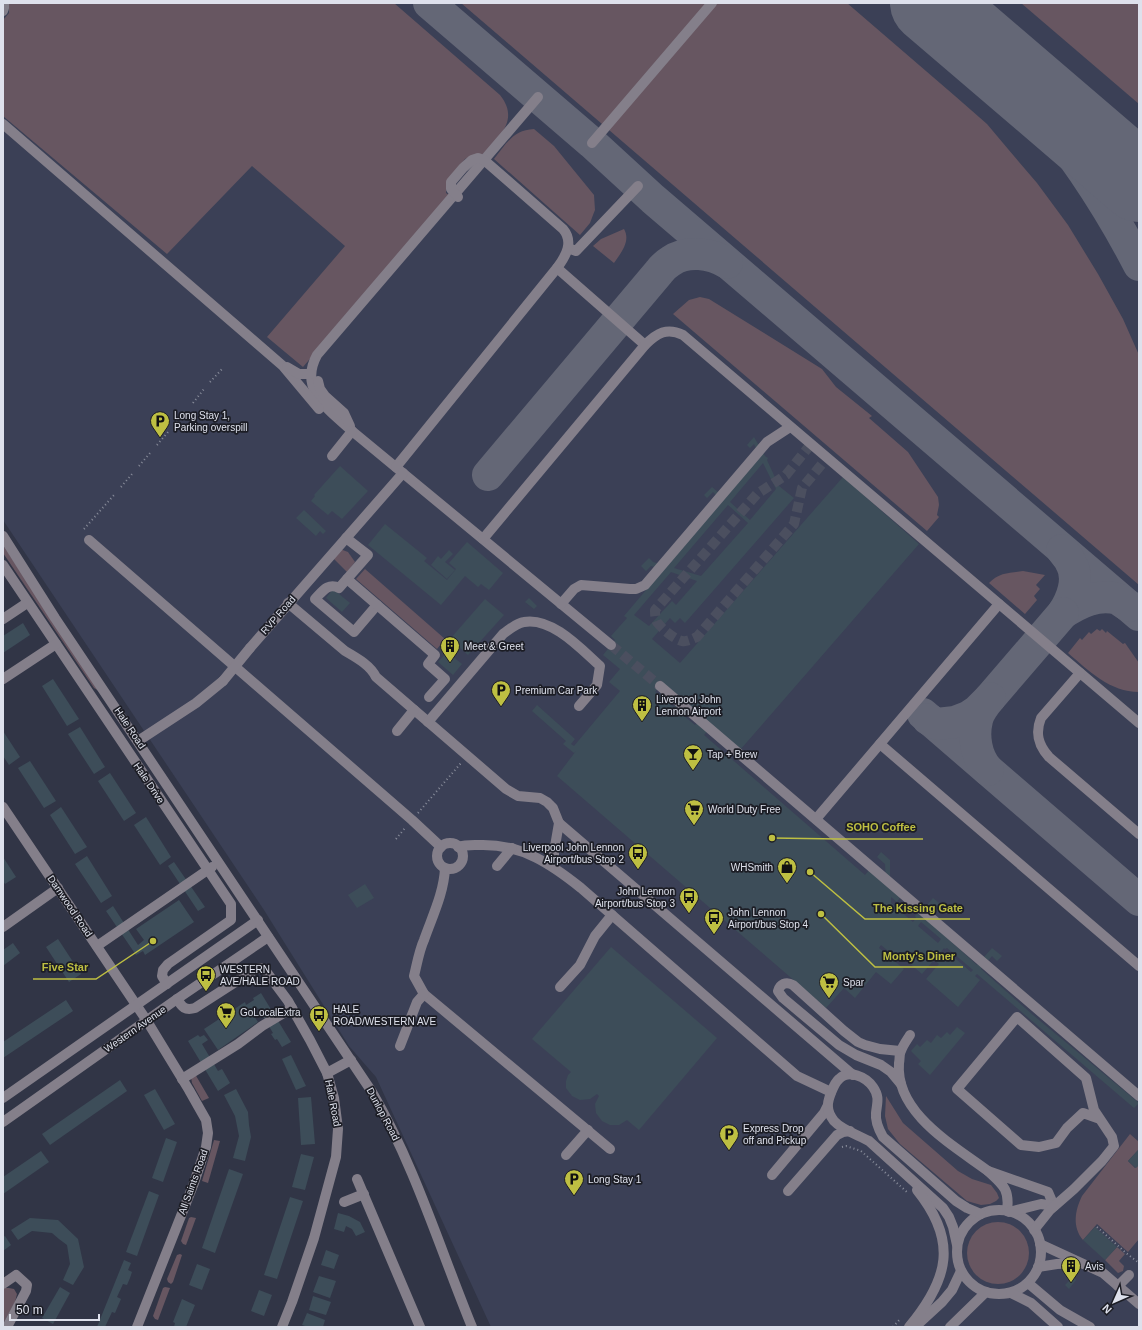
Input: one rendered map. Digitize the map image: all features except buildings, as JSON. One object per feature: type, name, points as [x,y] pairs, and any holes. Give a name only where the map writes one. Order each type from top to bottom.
[{"type":"street","points":[[3,11],[4,3]]},
{"type":"street","points":[[592,143],[712,3]]},
{"type":"street","points":[[351,434],[344,413],[329,400],[320,389],[317,374],[318,367],[324,356],[484,160],[538,97]]},
{"type":"street","points":[[3,124],[283,366],[317,407],[483,539],[611,645]]},
{"type":"street","points":[[484,160],[563,229],[567,237],[568,248],[576,251],[638,186]]},
{"type":"street","points":[[351,434],[318,399],[312,384],[311,374],[313,362],[317,355],[456,196],[480,171],[492,169],[497,171]]},
{"type":"street","name":"RVP Road","points":[[138,741],[196,703],[223,681],[288,603],[346,538],[399,473],[557,268],[565,257],[568,248]]},
{"type":"street","points":[[557,268],[645,345]]},
{"type":"street","points":[[483,539],[645,345],[654,337],[662,333],[675,331],[683,335],[1139,723]]},
{"type":"street","points":[[283,366],[299,374],[311,374]]},
{"type":"street","points":[[561,604],[574,589],[581,585],[636,589],[644,584],[767,442],[790,427]]},
{"type":"street","points":[[332,456],[351,434]]},
{"type":"street","name":"Hale Road","points":[[3,536],[55,618],[258,920]]},
{"type":"street","points":[[346,538],[368,556],[339,588],[335,586],[327,586],[315,599],[354,632],[377,605]]},
{"type":"street","points":[[89,540],[441,846]]},
{"type":"street","name":"Hale Drive","points":[[3,565],[27,603],[231,904],[231,920],[168,964],[163,970],[162,976],[167,984]]},
{"type":"street","points":[[347,579],[435,655],[428,664],[445,679],[429,697]]},
{"type":"street","points":[[3,619],[27,603]]},
{"type":"street","points":[[288,603],[345,651],[351,661],[368,676],[376,677],[506,789],[518,796],[540,798],[547,802],[553,808],[559,823],[853,1075]]},
{"type":"street","points":[[816,819],[999,604]]},
{"type":"street","points":[[428,722],[503,634],[514,626],[524,622],[541,623],[559,631],[600,666],[597,685],[580,706]]},
{"type":"street","points":[[3,679],[56,644]]},
{"type":"street","points":[[1080,673],[1041,718],[1038,732],[1040,746],[1049,756],[1139,834]]},
{"type":"street","points":[[660,686],[1139,1096]]},
{"type":"street","points":[[397,731],[414,710]]},
{"type":"street","points":[[880,744],[1139,966]]},
{"type":"street","name":"Damwood Road","points":[[3,807],[147,1021]]},
{"type":"street","points":[[554,867],[554,852],[559,823]]},
{"type":"street","points":[[449,843],[458,848],[462,852],[460,864],[453,868],[445,868],[438,862],[437,854],[441,846],[449,843]]},
{"type":"street","points":[[458,848],[465,845],[496,845],[512,848],[524,852],[554,867],[581,888],[797,1076],[831,1092]]},
{"type":"street","points":[[497,866],[512,848]]},
{"type":"street","points":[[97,946],[219,862]]},
{"type":"street","points":[[445,868],[445,877],[434,913],[423,941],[414,976],[424,994],[610,1149]]},
{"type":"street","points":[[3,927],[58,888]]},
{"type":"street","points":[[560,987],[580,965],[595,936],[612,915]]},
{"type":"street","name":"Dunlop Road","points":[[258,920],[386,1115],[401,1147],[472,1327]]},
{"type":"street","name":"Western Avenue","points":[[3,1098],[258,920]]},
{"type":"street","name":"Western Avenue","points":[[3,1122],[177,999],[268,937]]},
{"type":"street","name":"Hale Road","points":[[177,999],[183,1008],[190,1010],[254,970],[260,968],[265,970],[292,1008],[327,1073],[334,1098],[338,1129],[336,1157],[314,1238],[282,1327]]},
{"type":"street","points":[[900,1051],[865,1046],[844,1031],[793,986],[788,983],[784,983],[779,987],[778,991],[783,998],[839,1045],[856,1055],[881,1065],[901,1084]]},
{"type":"street","points":[[400,1046],[417,1002],[424,994]]},
{"type":"street","points":[[182,1079],[292,1008]]},
{"type":"street","points":[[1034,1230],[1054,1206],[1102,1161],[1114,1146],[1112,1137],[1100,1119],[1094,1110],[1086,1078],[1017,1016],[957,1089],[1021,1145],[1039,1147],[1056,1143],[1067,1128],[1083,1113],[1100,1119]]},
{"type":"street","name":"All Saints Road","points":[[138,1327],[194,1183],[206,1147],[208,1133],[206,1120],[147,1021]]},
{"type":"street","points":[[910,1035],[900,1051],[898,1072],[903,1092],[913,1110],[933,1130],[988,1171],[1004,1186],[1008,1198],[1008,1211]]},
{"type":"street","points":[[327,1073],[351,1060]]},
{"type":"street","points":[[772,1175],[824,1113],[831,1092],[839,1079],[844,1075],[853,1075],[862,1077],[874,1088],[878,1097],[876,1114],[878,1128],[883,1137],[956,1201],[981,1214]]},
{"type":"street","points":[[827,1107],[835,1122],[850,1132]]},
{"type":"street","points":[[566,1155],[588,1130]]},
{"type":"street","points":[[788,1191],[838,1135],[843,1132],[857,1134],[868,1141],[943,1208],[953,1227],[957,1244],[957,1258],[961,1271],[971,1284],[986,1292],[998,1294],[1011,1293],[1020,1289],[1028,1282],[1038,1268],[1040,1244],[1034,1230],[1023,1217],[1008,1211]]},
{"type":"street","points":[[902,1171],[925,1200],[935,1218],[941,1232],[944,1254],[938,1285],[926,1305],[909,1327]]},
{"type":"street","points":[[988,1171],[1048,1192],[1054,1206]]},
{"type":"street","points":[[357,1178],[420,1327]]},
{"type":"street","points":[[344,1202],[364,1194]]},
{"type":"street","points":[[957,1244],[962,1232],[970,1221],[981,1214],[994,1210],[1008,1211],[1041,1204],[1054,1206]]},
{"type":"street","points":[[1040,1244],[1103,1273],[1139,1304]]},
{"type":"street","points":[[1038,1268],[1057,1264],[1080,1263]]},
{"type":"street","points":[[915,1327],[942,1302],[952,1290],[961,1271]]},
{"type":"street","points":[[3,1284],[16,1275],[27,1285],[26,1291],[7,1327]]},
{"type":"street","points":[[1118,1286],[1129,1275]]},
{"type":"street","points":[[1028,1282],[1078,1327]]},
{"type":"street","points":[[950,1327],[986,1292]]},
{"type":"street","points":[[1011,1293],[1031,1303],[1058,1327]]},
{"type":"street","points":[[1060,1310],[1090,1327]]},
{"type":"path","points":[[210,382],[223,368]]},
{"type":"path","points":[[193,403],[204,389]]},
{"type":"path","points":[[174,425],[186,410]]},
{"type":"path","points":[[157,445],[168,432]]},
{"type":"path","points":[[139,466],[150,453]]},
{"type":"path","points":[[121,487],[132,474]]},
{"type":"path","points":[[84,529],[114,495]]},
{"type":"path","points":[[396,839],[462,762]]},
{"type":"path","points":[[840,1147],[846,1146],[861,1151],[902,1187],[910,1196]]},
{"type":"path","points":[[1097,1227],[1139,1263]]},
{"type":"path","points":[[893,1327],[903,1317]]},
{"type":"shaded area","name":"Liverpool John Lennon Airport","points":[[3,3],[1139,3],[1139,1327],[491,1327],[376,1077],[349,1046],[264,910],[3,520]]},
{"type":"shaded area","points":[[9,3],[394,3],[500,95],[506,104],[508,120],[505,128],[495,142],[482,155],[471,156],[465,159],[446,184],[446,193],[449,195],[303,367],[267,337],[345,246],[252,166],[167,254],[3,116],[3,20],[9,13]]},
{"type":"shaded area","points":[[461,3],[847,3],[987,124],[1037,183],[1068,225],[1123,319],[1139,355],[1139,585]]},
{"type":"shaded area","points":[[1021,3],[1139,3],[1139,104]]},
{"type":"shaded area","points":[[534,129],[554,146],[594,195],[595,210],[590,223],[580,235],[494,159],[506,143],[515,135]]},
{"type":"shaded area","points":[[624,229],[626,233],[626,242],[614,263],[593,246],[601,239]]},
{"type":"shaded area","points":[[700,297],[709,299],[822,369],[836,387],[872,416],[869,418],[908,452],[938,497],[939,505],[937,515],[939,517],[927,531],[673,314],[689,300]]},
{"type":"shaded area","points":[[3,545],[99,691],[94,688],[3,553]]},
{"type":"shaded area","points":[[340,549],[348,552],[355,562],[347,572],[332,557]]},
{"type":"shaded area","points":[[365,569],[445,639],[437,649],[356,579]]},
{"type":"shaded area","points":[[1023,571],[1045,575],[1036,585],[1040,589],[1034,596],[1037,600],[1025,614],[989,583],[1001,575]]},
{"type":"shaded area","points":[[1097,629],[1100,631],[1102,629],[1106,633],[1107,631],[1123,644],[1125,643],[1139,663],[1139,692],[1128,691],[1109,684],[1092,673],[1068,653],[1080,638],[1082,640],[1089,632],[1091,634]]},
{"type":"shaded area","points":[[195,1074],[209,1098],[202,1101],[192,1083],[191,1077]]},
{"type":"shaded area","points":[[886,1096],[903,1123],[958,1171],[972,1179],[991,1185],[999,1198],[990,1204],[981,1205],[967,1201],[900,1144],[888,1129],[885,1116]]},
{"type":"shaded area","points":[[1130,1134],[1139,1142],[1139,1149],[1128,1161],[1135,1168],[1139,1165],[1139,1239],[1128,1252],[1097,1224],[1083,1240],[1077,1230],[1076,1213],[1082,1196]]},
{"type":"shaded area","points":[[214,1140],[220,1141],[208,1183],[202,1181]]},
{"type":"shaded area","points":[[189,1218],[196,1218],[186,1245],[181,1241]]},
{"type":"shaded area","points":[[998,1222],[1010,1225],[1020,1231],[1026,1241],[1029,1253],[1026,1265],[1020,1275],[1010,1281],[998,1284],[986,1281],[976,1275],[970,1265],[967,1253],[970,1241],[976,1231],[986,1225]]},
{"type":"shaded area","points":[[1117,1247],[1125,1254],[1119,1261],[1124,1266],[1123,1271],[1118,1273],[1105,1260]]},
{"type":"shaded area","points":[[177,1255],[182,1255],[171,1284],[167,1279]]},
{"type":"shaded area","points":[[5,1288],[14,1289],[17,1294],[15,1302],[3,1324],[3,1290]]},
{"type":"shaded area","points":[[163,1288],[170,1288],[158,1320],[153,1316]]},
{"type":"taxiway","points":[[429,3],[592,143],[653,199],[1139,615]]},
{"type":"taxiway","points":[[930,3],[1006,73],[1044,118],[1095,189],[1139,265]]},
{"type":"taxiway","points":[[488,475],[666,265],[684,255],[692,254],[714,257],[727,263]]},
{"type":"taxiway","points":[[1062,550],[1070,561],[1074,569],[1075,576],[1074,589],[1063,613],[1089,600],[1103,597],[1118,599],[1129,606]]},
{"type":"taxiway","points":[[990,698],[1063,613]]},
{"type":"taxiway","points":[[928,719],[937,724],[955,722],[968,717],[977,711],[990,698],[979,714],[975,733],[978,753],[988,770]]},
{"type":"taxiway","points":[[923,714],[1139,900]]},
{"type":"runway","points":[[930,3],[1139,182]]},
{"type":"tunnel","points":[[811,444],[786,475],[757,494],[655,610],[655,618],[665,630],[682,641],[688,641],[697,637],[794,524],[802,488],[827,458]]},
{"type":"tunnel","points":[[611,645],[660,686]]},
{"type":"place","name":"Long Stay 1, Parking overspill","points":[[160,438]]},
{"type":"place","name":"Meet & Greet","points":[[450,663]]},
{"type":"place","name":"Premium Car Park","points":[[501,707]]},
{"type":"place","name":"Liverpool John Lennon Airport","points":[[642,722]]},
{"type":"place","name":"Tap + Brew","points":[[693,771]]},
{"type":"place","name":"World Duty Free","points":[[694,826]]},
{"type":"place","name":"SOHO Coffee","points":[[772,838]]},
{"type":"place","name":"Liverpool John Lennon Airport/bus Stop 2","points":[[638,870]]},
{"type":"place","name":"The Kissing Gate","points":[[810,872]]},
{"type":"place","name":"WHSmith","points":[[787,884]]},
{"type":"place","name":"John Lennon Airport/bus Stop 3","points":[[689,914]]},
{"type":"place","name":"Monty's Diner","points":[[821,914]]},
{"type":"place","name":"John Lennon Airport/bus Stop 4","points":[[714,935]]},
{"type":"place","name":"Five Star","points":[[153,941]]},
{"type":"place","name":"WESTERN AVE/HALE ROAD","points":[[206,992]]},
{"type":"place","name":"Spar","points":[[829,999]]},
{"type":"place","name":"GoLocalExtra","points":[[226,1029]]},
{"type":"place","name":"HALE ROAD/WESTERN AVE","points":[[319,1032]]},
{"type":"place","name":"Express Drop off and Pickup","points":[[729,1151]]},
{"type":"place","name":"Long Stay 1","points":[[574,1196]]},
{"type":"place","name":"Avis","points":[[1071,1283]]}]
